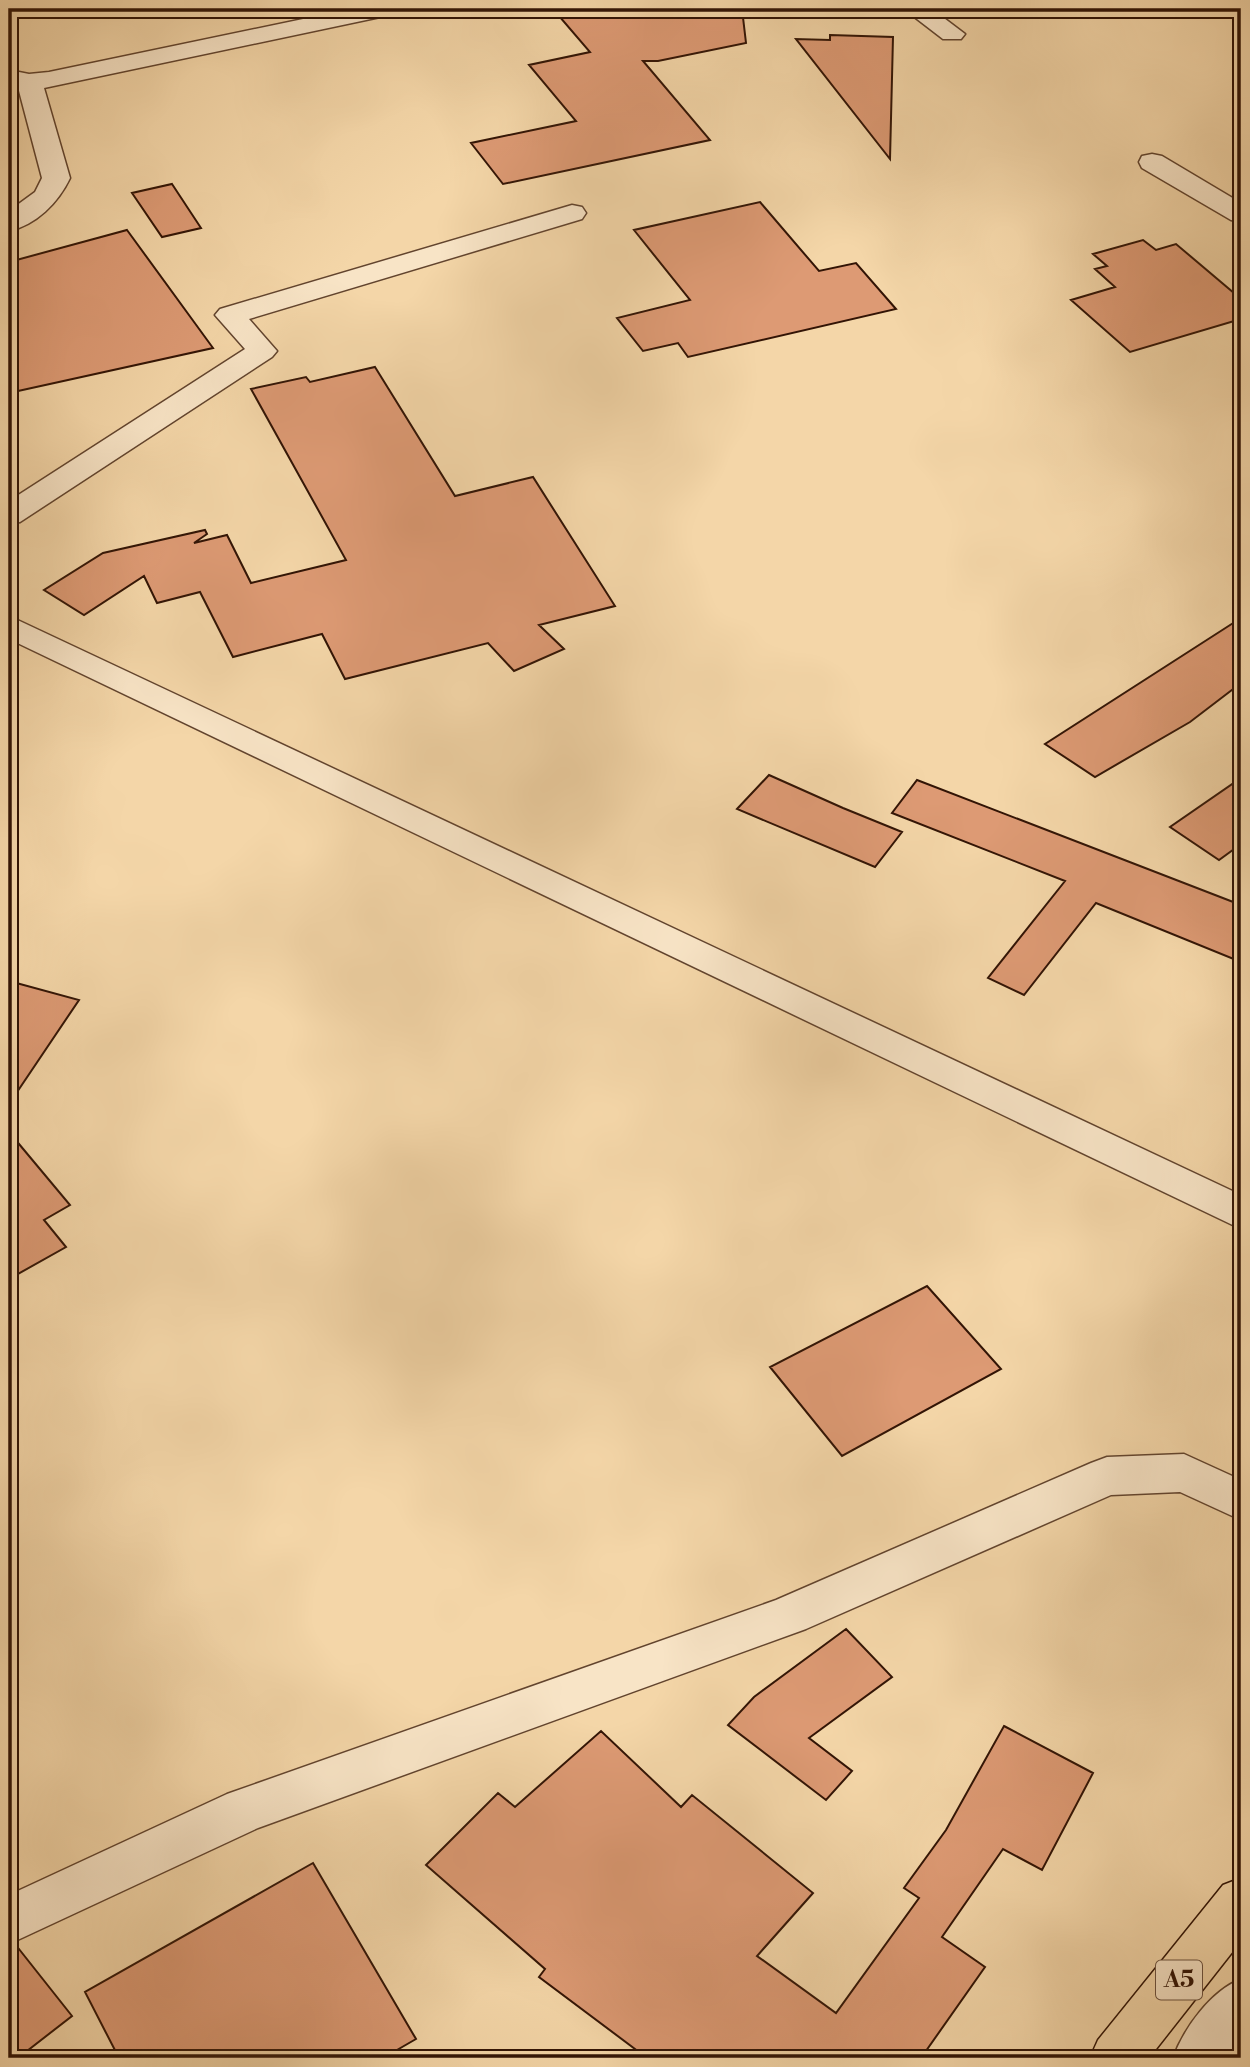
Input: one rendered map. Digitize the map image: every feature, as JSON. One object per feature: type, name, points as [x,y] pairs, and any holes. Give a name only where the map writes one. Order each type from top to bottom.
[{"type":"highway","name":"A5","points":[[1116,2058],[1241,1902]]},
{"type":"street","points":[[9,223],[47,197],[56,178],[19,80],[49,80],[384,9]]},
{"type":"street","points":[[916,9],[952,34]]},
{"type":"street","points":[[1152,162],[1241,214]]},
{"type":"street","points":[[9,515],[262,351],[230,315],[572,213]]},
{"type":"street","points":[[9,626],[1241,1213]]},
{"type":"street","points":[[9,1920],[244,1810],[790,1615],[1107,1476],[1184,1473],[1241,1500]]},
{"type":"street","points":[[1199,2058],[1241,2004]]},
{"type":"building","points":[[553,9],[742,9],[746,43],[658,61],[643,61],[710,140],[503,184],[471,143],[576,121],[529,65],[590,52]]},
{"type":"building","points":[[830,35],[893,37],[890,159],[796,39],[830,40]]},
{"type":"building","points":[[172,184],[201,228],[162,237],[132,193]]},
{"type":"building","points":[[760,202],[819,271],[856,263],[896,309],[688,357],[678,343],[643,351],[617,318],[690,300],[634,230]]},
{"type":"building","points":[[127,230],[213,348],[9,393],[9,262]]},
{"type":"building","points":[[1143,240],[1156,250],[1176,244],[1241,299],[1241,319],[1130,352],[1071,300],[1115,287],[1095,269],[1107,266],[1093,254]]},
{"type":"building","points":[[375,367],[455,496],[533,477],[615,606],[539,625],[564,649],[514,671],[488,643],[345,679],[322,634],[233,657],[200,592],[157,603],[144,576],[84,615],[44,590],[103,553],[205,530],[207,534],[194,543],[227,535],[251,583],[346,560],[251,389],[306,377],[310,382]]},
{"type":"building","points":[[1241,618],[1241,683],[1190,722],[1095,777],[1045,744]]},
{"type":"building","points":[[769,775],[902,832],[875,867],[737,809]]},
{"type":"building","points":[[1241,778],[1241,844],[1219,860],[1170,827]]},
{"type":"building","points":[[917,780],[1241,905],[1241,962],[1096,903],[1024,995],[988,978],[1065,881],[892,813]]},
{"type":"building","points":[[9,981],[79,1000],[9,1104]]},
{"type":"building","points":[[9,1132],[70,1205],[44,1220],[66,1247],[9,1279]]},
{"type":"building","points":[[927,1286],[1001,1369],[842,1456],[770,1367]]},
{"type":"building","points":[[846,1629],[892,1677],[809,1738],[852,1771],[826,1800],[728,1725],[754,1697]]},
{"type":"building","points":[[1004,1726],[1093,1773],[1042,1870],[1003,1849],[942,1937],[985,1967],[921,2058],[647,2058],[539,1977],[545,1969],[426,1865],[498,1793],[515,1807],[601,1731],[681,1807],[692,1795],[813,1893],[757,1956],[836,2013],[919,1898],[904,1888],[946,1830]]},
{"type":"building","points":[[313,1863],[416,2039],[383,2058],[119,2058],[85,1992]]},
{"type":"building","points":[[15,1944],[72,2016],[18,2058],[9,2058],[9,1947]]}]
